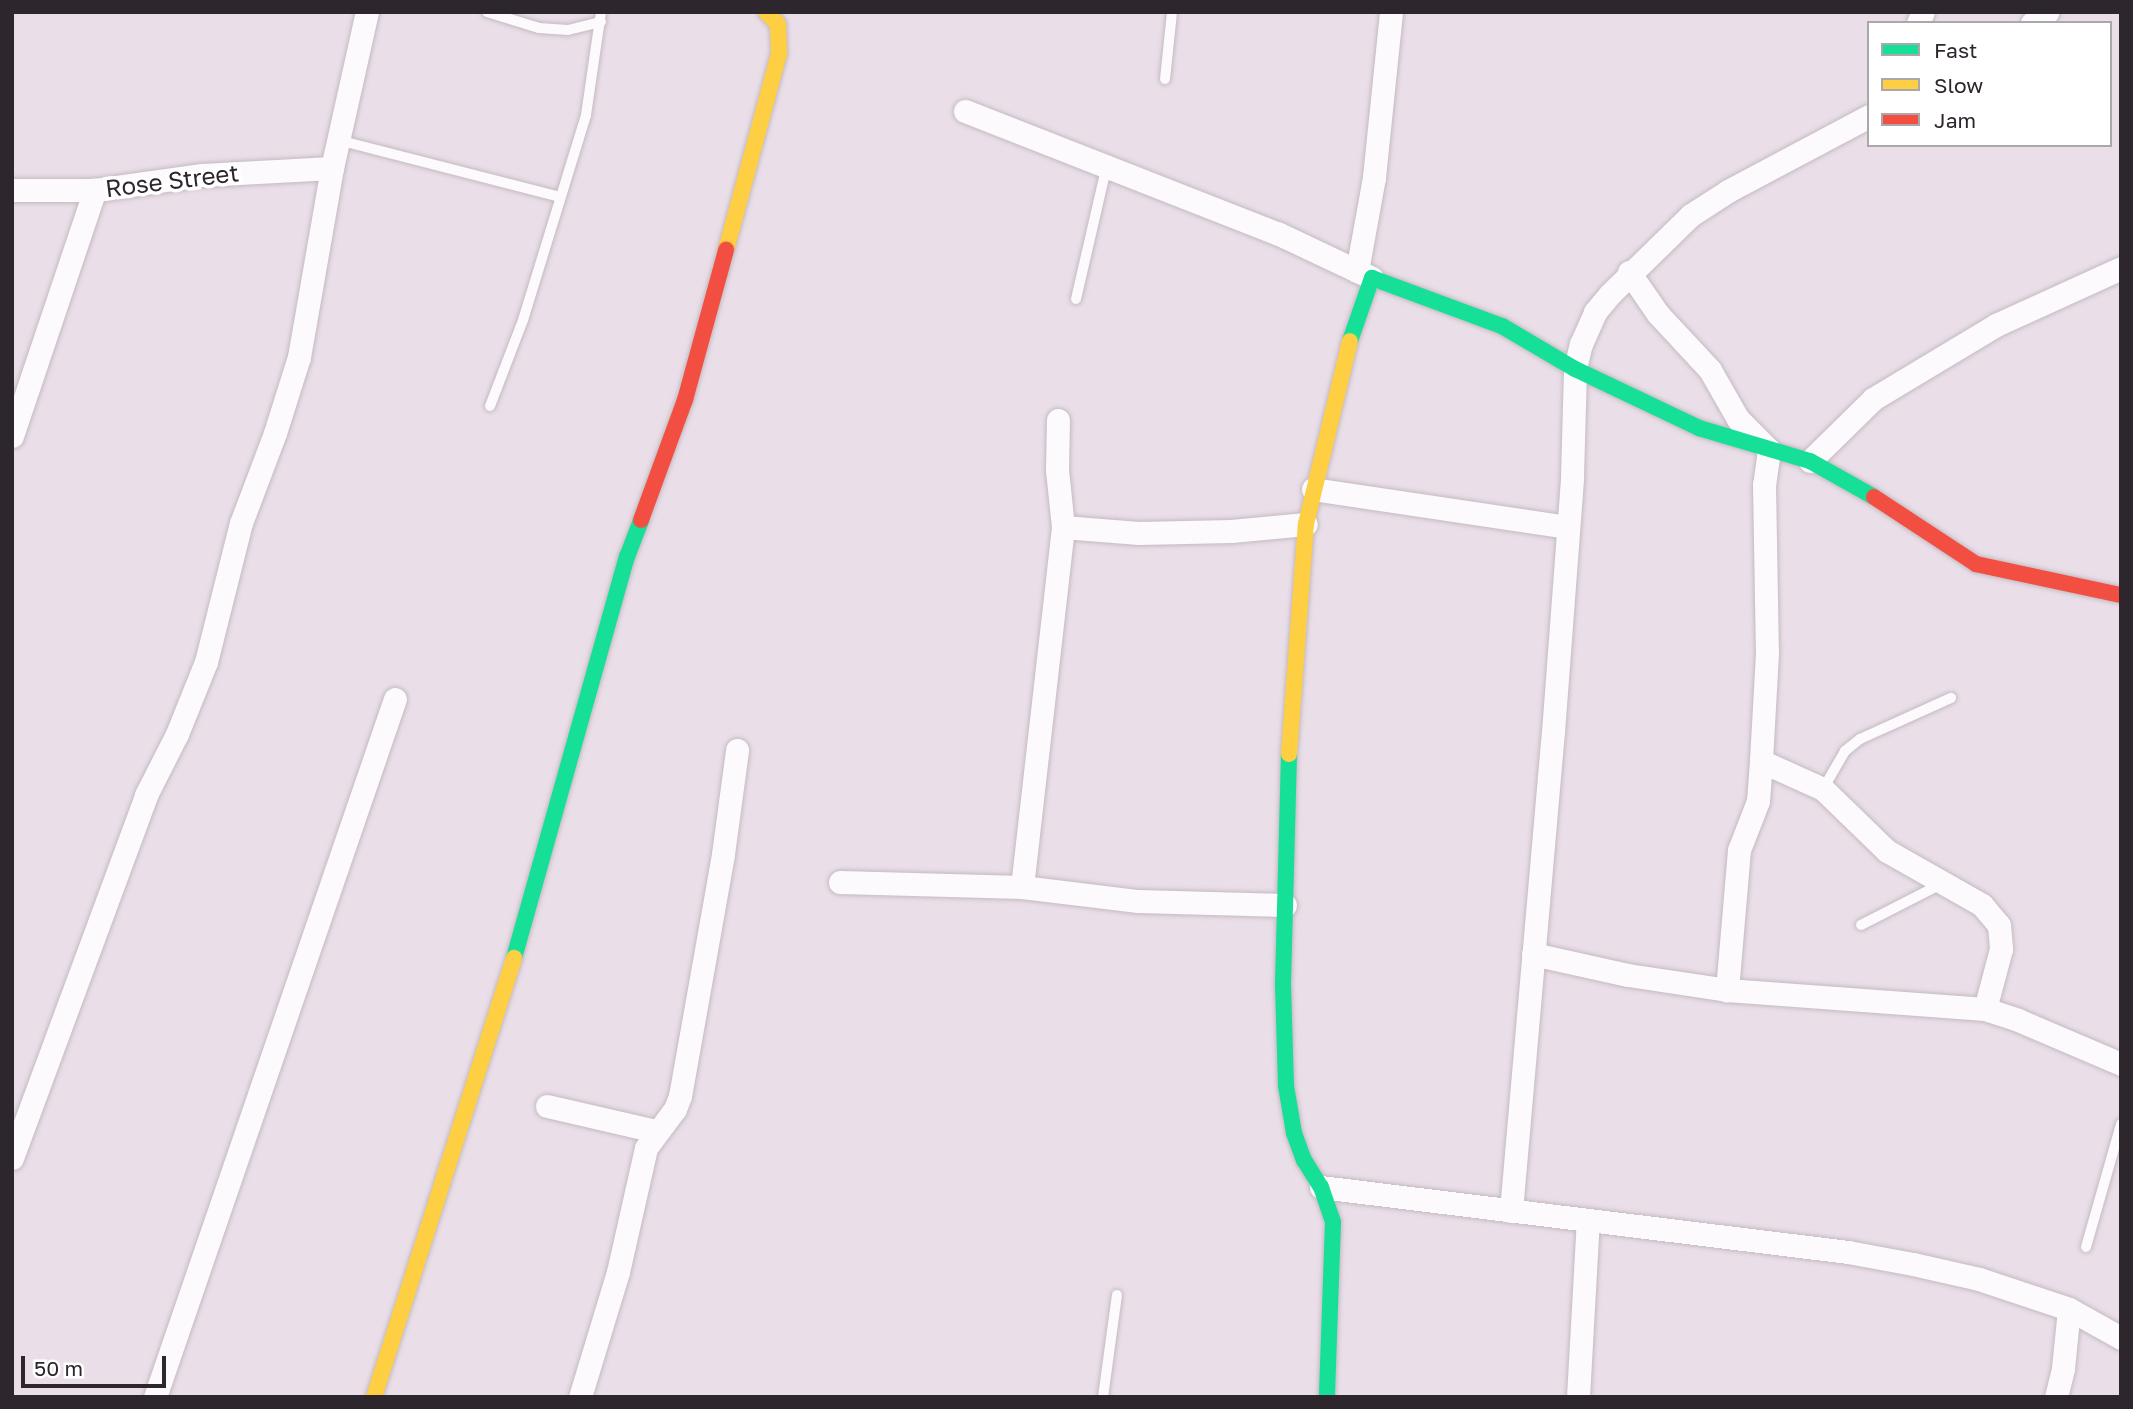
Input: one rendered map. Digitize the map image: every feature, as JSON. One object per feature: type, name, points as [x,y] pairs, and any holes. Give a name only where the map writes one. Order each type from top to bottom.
[{"type":"street","points":[[12,1158],[146,795],[177,734],[206,662],[240,523],[275,433],[299,358],[332,168],[367,12]]},
{"type":"street","points":[[373,1397],[506,987],[627,557],[685,400],[779,54],[778,24],[766,12]]},
{"type":"street","points":[[1327,1397],[1333,1222],[1321,1187],[1304,1160],[1294,1133],[1286,1086],[1283,985],[1293,678],[1306,524],[1365,274],[1391,12]]},
{"type":"street","points":[[965,111],[1107,164],[1277,233],[1365,274],[1502,326],[1575,369],[1699,428],[1810,461],[1880,500],[1976,564],[2121,595]]},
{"type":"street","points":[[1511,1211],[1567,527],[1575,369],[1595,312],[1629,272],[1691,215],[1728,191],[1867,117]]},
{"type":"street","name":"Rose Street","points":[[12,190],[95,190],[202,174],[332,168]]},
{"type":"street","points":[[12,436],[95,190]]},
{"type":"street","points":[[1810,461],[1873,399],[1996,325],[2121,268]]},
{"type":"street","points":[[1629,272],[1658,314],[1710,370],[1738,419],[1769,450]]},
{"type":"street","points":[[1022,887],[1063,527],[1057,470],[1058,420]]},
{"type":"street","points":[[1727,990],[1739,850],[1758,801],[1767,653],[1764,484],[1769,450]]},
{"type":"street","points":[[1313,489],[1567,527]]},
{"type":"street","points":[[1063,527],[1153,533],[1231,531],[1306,524]]},
{"type":"street","points":[[155,1397],[395,699]]},
{"type":"street","points":[[580,1397],[618,1272],[646,1147],[655,1131],[675,1109],[680,1096],[723,854],[737,750]]},
{"type":"street","points":[[1761,761],[1823,789],[1887,851],[1982,905],[1999,925],[2001,949],[1998,969],[1985,1009]]},
{"type":"street","points":[[840,882],[1022,887],[1138,901],[1285,905]]},
{"type":"street","points":[[1533,954],[1628,975],[1727,990],[1985,1009],[2121,1064]]},
{"type":"street","points":[[547,1106],[655,1131]]},
{"type":"street","points":[[1321,1187],[1913,1264],[1979,1279],[2069,1309],[2121,1338]]},
{"type":"street","points":[[1578,1397],[1588,1220]]},
{"type":"street","points":[[2056,1397],[2063,1368],[2069,1309]]},
{"type":"lane","points":[[486,12],[539,28],[568,30],[601,17]]},
{"type":"lane","points":[[1165,79],[1172,12]]},
{"type":"lane","points":[[490,406],[523,320],[586,115],[601,17]]},
{"type":"lane","points":[[338,140],[561,197]]},
{"type":"lane","points":[[1076,299],[1107,164]]},
{"type":"lane","points":[[1823,789],[1845,751],[1860,739],[1951,698]]},
{"type":"lane","points":[[1861,925],[1944,883]]},
{"type":"lane","points":[[2086,1247],[2121,1124]]},
{"type":"lane","points":[[1103,1397],[1117,1295]]},
{"type":"traffic: fast","points":[[1350,341],[1372,278],[1502,326],[1575,369],[1699,428],[1810,461],[1874,497]]},
{"type":"traffic: fast","points":[[514,958],[627,557],[641,520]]},
{"type":"traffic: fast","points":[[1289,754],[1283,985],[1286,1086],[1294,1133],[1304,1160],[1321,1187],[1333,1222],[1327,1397]]},
{"type":"traffic: slow","points":[[726,250],[779,54],[778,24],[766,12]]},
{"type":"traffic: slow","points":[[1289,754],[1306,524],[1350,341]]},
{"type":"traffic: slow","points":[[374,1397],[514,958]]},
{"type":"traffic: jam","points":[[641,520],[685,400],[726,250]]},
{"type":"traffic: jam","points":[[1874,497],[1976,564],[2121,595]]}]
